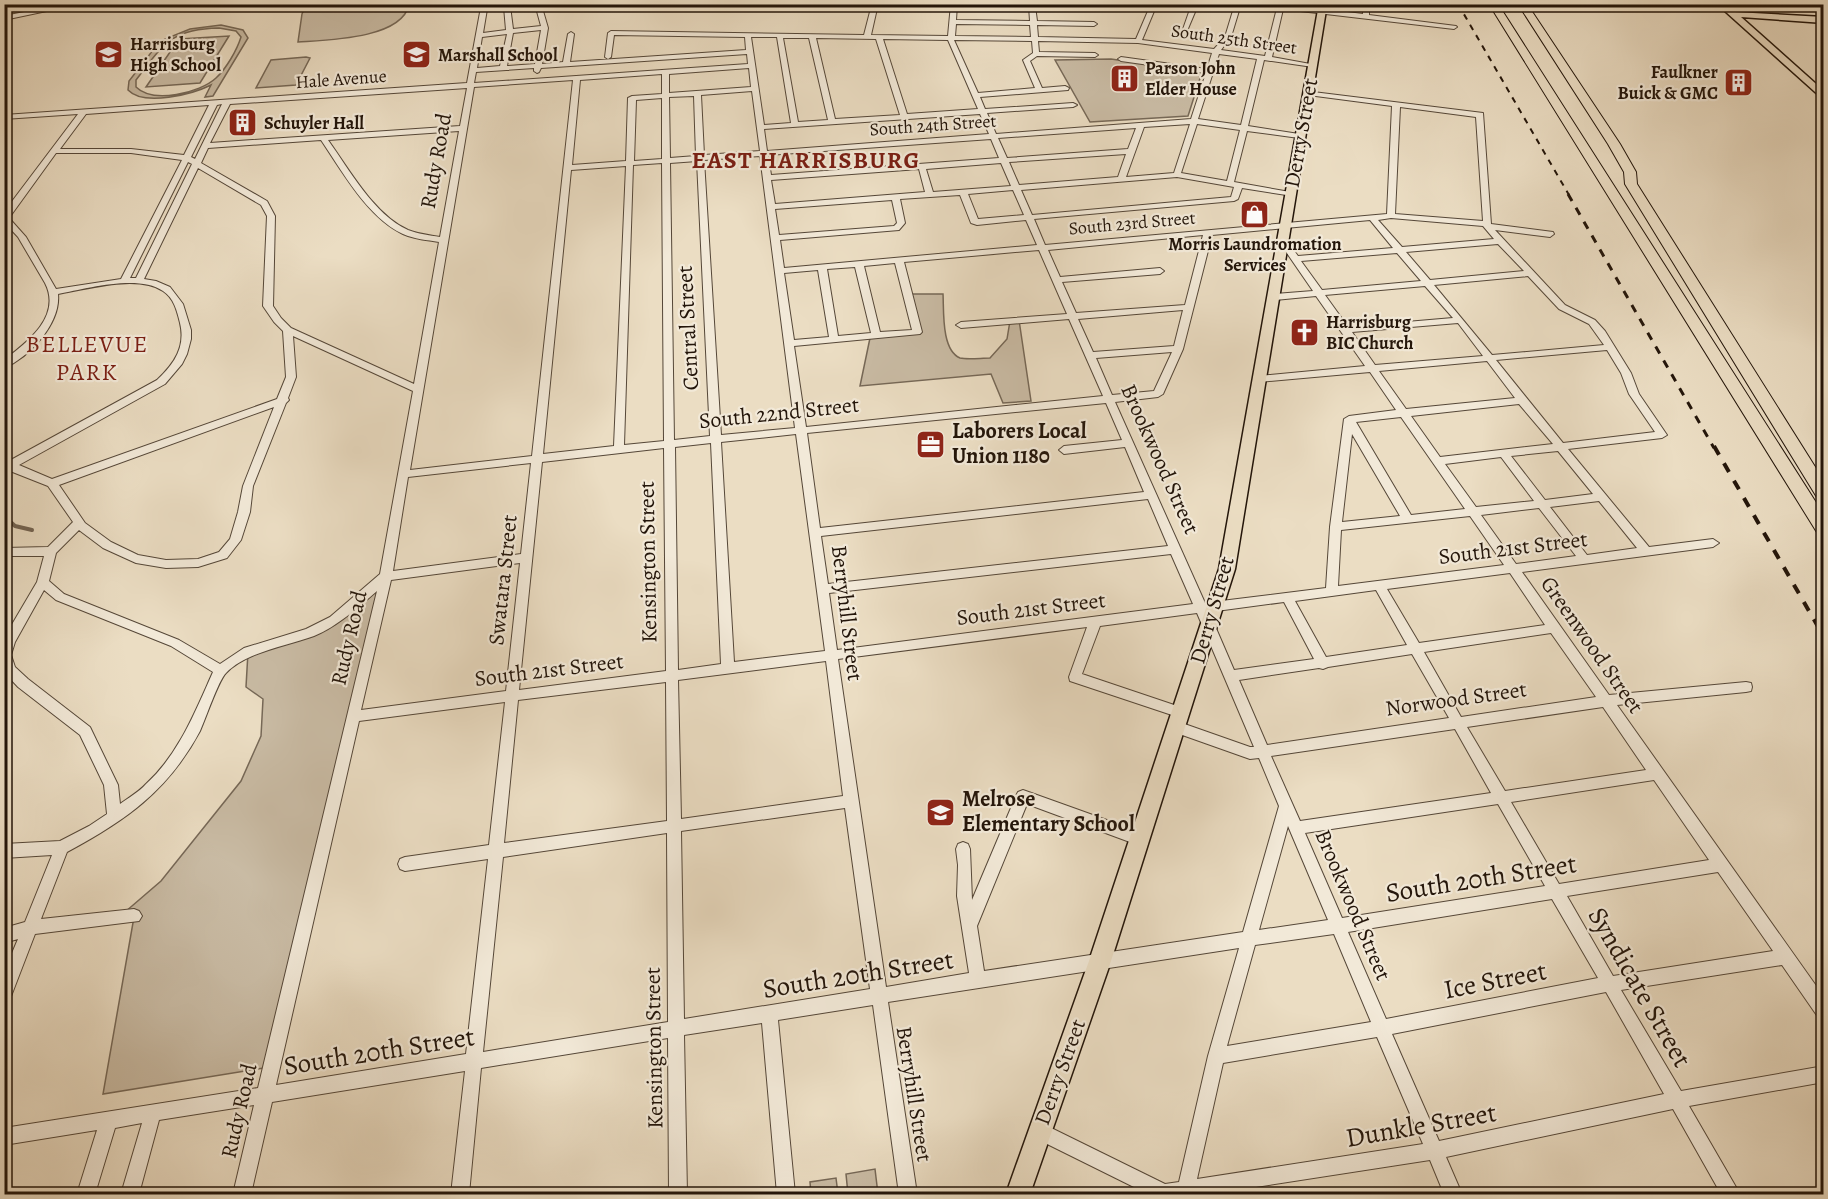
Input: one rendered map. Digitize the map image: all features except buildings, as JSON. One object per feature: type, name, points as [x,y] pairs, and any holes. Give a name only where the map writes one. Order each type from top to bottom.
[{"type":"highway","points":[[1493,4],[1824,530]]},
{"type":"highway","points":[[1522,4],[1614,144],[1630,172],[1631,184],[1824,495]]},
{"type":"main road","points":[[1721,4],[1824,97]]},
{"type":"main road","name":"Derry Street","points":[[1018,1194],[1100,961],[1138,838],[1209,626],[1208,607],[1227,569],[1275,297],[1299,136],[1322,8]]},
{"type":"main road","points":[[1731,14],[1824,20]]},
{"type":"street","points":[[4,18],[77,4]]},
{"type":"street","points":[[503,68],[510,32],[507,5],[513,4]]},
{"type":"street","points":[[534,81],[545,28],[538,4]]},
{"type":"street","points":[[867,38],[875,4]]},
{"type":"street","name":"Brookwood Street","points":[[954,4],[951,40],[1174,549],[1208,607]]},
{"type":"street","points":[[1027,4],[1092,5],[1097,41]]},
{"type":"street","points":[[1032,4],[1036,54]]},
{"type":"street","points":[[1138,41],[1154,4]]},
{"type":"street","points":[[1177,175],[1216,52],[1228,37],[1238,4]]},
{"type":"street","points":[[1260,4],[1322,8],[1366,17],[1454,27]]},
{"type":"street","points":[[1366,4],[1366,17]]},
{"type":"street","name":"Rudy Road","points":[[242,1194],[386,576],[484,7],[507,5]]},
{"type":"street","points":[[963,192],[975,222],[1234,199],[1244,128],[1280,6]]},
{"type":"street","points":[[1184,31],[1192,12]]},
{"type":"street","points":[[952,22],[1094,24]]},
{"type":"street","points":[[479,35],[545,28]]},
{"type":"street","name":"South 25th Street","points":[[608,57],[611,33],[812,38],[1138,41],[1313,65]]},
{"type":"street","points":[[566,64],[571,34]]},
{"type":"street","name":"Berryhill Street","points":[[748,37],[850,801],[908,1194]]},
{"type":"street","points":[[780,37],[795,124]]},
{"type":"street","points":[[812,38],[832,122]]},
{"type":"street","points":[[879,39],[904,117]]},
{"type":"street","points":[[474,70],[750,52]]},
{"type":"street","points":[[1039,90],[1026,60],[1036,54],[1095,55]]},
{"type":"street","points":[[1121,59],[1210,71]]},
{"type":"street","name":"Hale Avenue","points":[[4,117],[752,66]]},
{"type":"street","name":"Kensington Street","points":[[665,72],[678,1194]]},
{"type":"street","name":"Swatara Street","points":[[460,1194],[577,78]]},
{"type":"street","points":[[976,94],[1065,88]]},
{"type":"street","points":[[619,449],[632,98],[755,89]]},
{"type":"street","points":[[1308,93],[1480,115],[1487,225],[1498,241],[1562,307],[1592,322],[1602,333],[1626,373],[1634,394],[1662,435],[1438,461]]},
{"type":"street","name":"Central Street","points":[[698,94],[728,668]]},
{"type":"street","points":[[140,279],[227,102]]},
{"type":"street","points":[[124,282],[214,103]]},
{"type":"street","points":[[1391,216],[1396,104]]},
{"type":"street","points":[[760,127],[1073,105]]},
{"type":"street","points":[[4,365],[34,341],[46,326],[53,310],[53,292],[16,226],[4,218],[84,111]]},
{"type":"street","name":"South 24th Street","points":[[568,168],[1194,121],[1299,136]]},
{"type":"street","points":[[1121,179],[1141,124]]},
{"type":"street","points":[[206,146],[464,128]]},
{"type":"street","points":[[323,138],[381,214],[401,230],[445,240]]},
{"type":"street","points":[[767,178],[1131,150]]},
{"type":"street","points":[[55,151],[131,151],[187,158],[264,203],[271,216],[267,306],[277,320],[288,330],[418,390]]},
{"type":"street","points":[[922,167],[930,195]]},
{"type":"street","points":[[771,207],[1177,175],[1290,194]]},
{"type":"street","points":[[776,238],[896,228],[901,223],[895,197]]},
{"type":"street","name":"South 23rd Street","points":[[780,271],[1391,216],[1487,225],[1550,234]]},
{"type":"street","points":[[1373,219],[1460,320],[1522,400],[1647,552]]},
{"type":"street","points":[[4,232],[16,226]]},
{"type":"street","points":[[1090,355],[1178,349],[1208,233]]},
{"type":"street","points":[[1296,259],[1498,241]]},
{"type":"street","name":"Greenwood Street","points":[[1284,243],[1824,1011]]},
{"type":"street","points":[[790,343],[917,332],[899,260]]},
{"type":"street","points":[[859,264],[876,336]]},
{"type":"street","points":[[822,267],[834,339]]},
{"type":"street","points":[[1057,280],[1160,271]]},
{"type":"street","points":[[1275,297],[1530,273]]},
{"type":"street","points":[[7,464],[161,382],[177,367],[185,349],[188,333],[176,298],[164,286],[140,279],[53,292]]},
{"type":"street","points":[[961,325],[1189,307]]},
{"type":"street","points":[[1346,330],[1460,320]]},
{"type":"street","points":[[7,464],[52,483],[79,523],[107,545],[136,560],[166,564],[198,563],[223,555],[235,540],[244,512],[248,486],[284,400],[291,377],[288,330]]},
{"type":"street","points":[[1259,379],[1610,347]]},
{"type":"street","name":"South 22nd Street","points":[[405,474],[619,449],[1158,394],[1178,349]]},
{"type":"street","points":[[52,483],[284,400]]},
{"type":"street","points":[[1349,419],[1522,400]]},
{"type":"street","points":[[1349,419],[1408,519]]},
{"type":"street","points":[[1332,591],[1336,527],[1349,419]]},
{"type":"street","points":[[1064,450],[1128,443]]},
{"type":"street","points":[[1503,454],[1585,560]]},
{"type":"street","points":[[816,533],[1151,495]]},
{"type":"street","points":[[1336,527],[1602,497]]},
{"type":"street","points":[[79,523],[51,551],[43,582],[9,641],[5,655],[10,670],[23,683],[85,731],[111,785],[114,817]]},
{"type":"street","name":"South 21st Street","points":[[354,716],[1713,543]]},
{"type":"street","points":[[823,589],[1174,549]]},
{"type":"street","points":[[4,552],[51,551]]},
{"type":"street","points":[[4,851],[62,848],[114,817],[151,789],[178,757],[195,727],[220,670],[248,652],[310,632],[334,620],[386,576],[526,558]]},
{"type":"street","points":[[43,582],[60,597],[175,643],[220,670]]},
{"type":"street","name":"Syndicate Street","points":[[1379,586],[1731,1194]]},
{"type":"street","points":[[1287,597],[1323,664]]},
{"type":"street","name":"Norwood Street","points":[[1095,622],[1075,677],[1250,753],[1606,701],[1746,687]]},
{"type":"street","name":"Brookwood Street","points":[[1209,626],[1453,1194]]},
{"type":"street","points":[[1230,676],[1555,628]]},
{"type":"street","points":[[1295,828],[1657,774]]},
{"type":"street","points":[[969,926],[1023,796],[1138,838]]},
{"type":"street","points":[[405,864],[850,801]]},
{"type":"street","points":[[1186,1190],[1216,1056],[1286,806]]},
{"type":"street","points":[[4,993],[62,848]]},
{"type":"street","points":[[963,849],[964,896],[978,980]]},
{"type":"street","name":"South 20th Street","points":[[4,1137],[978,980],[1721,865]]},
{"type":"street","points":[[4,936],[31,927],[134,916]]},
{"type":"street","name":"Ice Street","points":[[1216,1056],[1381,1028],[1609,984],[1785,957]]},
{"type":"street","points":[[769,1014],[786,1194]]},
{"type":"street","name":"Dunkle Street","points":[[1039,1131],[1163,1194],[1434,1151],[1676,1100],[1824,1074]]},
{"type":"street","points":[[130,1194],[153,1113]]},
{"type":"street","points":[[86,1194],[109,1120]]},
{"type":"shaded area","points":[[306,4],[409,5],[403,16],[392,25],[378,31],[361,36],[298,42],[302,14]]},
{"type":"shaded area","points":[[5,5],[66,5],[5,16]]},
{"type":"shaded area","points":[[221,25],[243,30],[248,38],[213,96],[205,97],[211,85],[181,95],[157,98],[145,98],[128,90],[129,81],[160,41],[190,29]],"holes":[[[219,28],[236,31],[241,37],[234,53],[220,74],[209,83],[188,92],[165,96],[153,95],[136,87],[136,80],[153,57],[169,41],[202,29]]]},
{"type":"shaded area","points":[[229,36],[200,83],[146,87],[179,39]]},
{"type":"shaded area","points":[[310,58],[296,85],[256,88],[271,60]]},
{"type":"shaded area","points":[[1111,59],[1202,72],[1188,116],[1090,122],[1055,60]]},
{"type":"shaded area","points":[[911,294],[943,294],[944,319],[949,347],[960,358],[990,358],[1007,339],[1010,321],[1019,320],[1031,401],[1003,403],[991,374],[860,386],[870,338],[920,333]]},
{"type":"shaded area","points":[[386,576],[264,1068],[103,1094],[134,917],[118,918],[161,881],[241,781],[261,736],[263,699],[246,687],[248,652],[310,632]]},
{"type":"shaded area","points":[[875,1169],[878,1194],[848,1194],[846,1174]]},
{"type":"shaded area","points":[[836,1178],[838,1194],[811,1194],[810,1182]]},
{"type":"waterway","points":[[4,516],[15,526],[32,530]]},
{"type":"railway","points":[[1458,4],[1569,195]]},
{"type":"railway","points":[[1568,194],[1714,448]]},
{"type":"railway","points":[[1714,446],[1824,637]]},
{"type":"place","name":"Harrisburg High School","points":[[109,54]]},
{"type":"place","name":"Marshall School","points":[[417,55]]},
{"type":"place","name":"Parson John Elder House","points":[[1124,78]]},
{"type":"place","name":"Faulkner Buick & GMC","points":[[1739,82]]},
{"type":"place","name":"Schuyler Hall","points":[[243,123]]},
{"type":"place","name":"Morris Laundromation Services","points":[[1255,215]]},
{"type":"place","name":"Harrisburg BIC Church","points":[[1305,332]]},
{"type":"place","name":"Laborers Local Union 1180","points":[[931,444]]},
{"type":"place","name":"Melrose Elementary School","points":[[941,812]]},
{"type":"district","name":"EAST HARRISBURG","points":[[806,160]]},
{"type":"district","name":"BELLEVUE PARK","points":[[87,358]]}]
